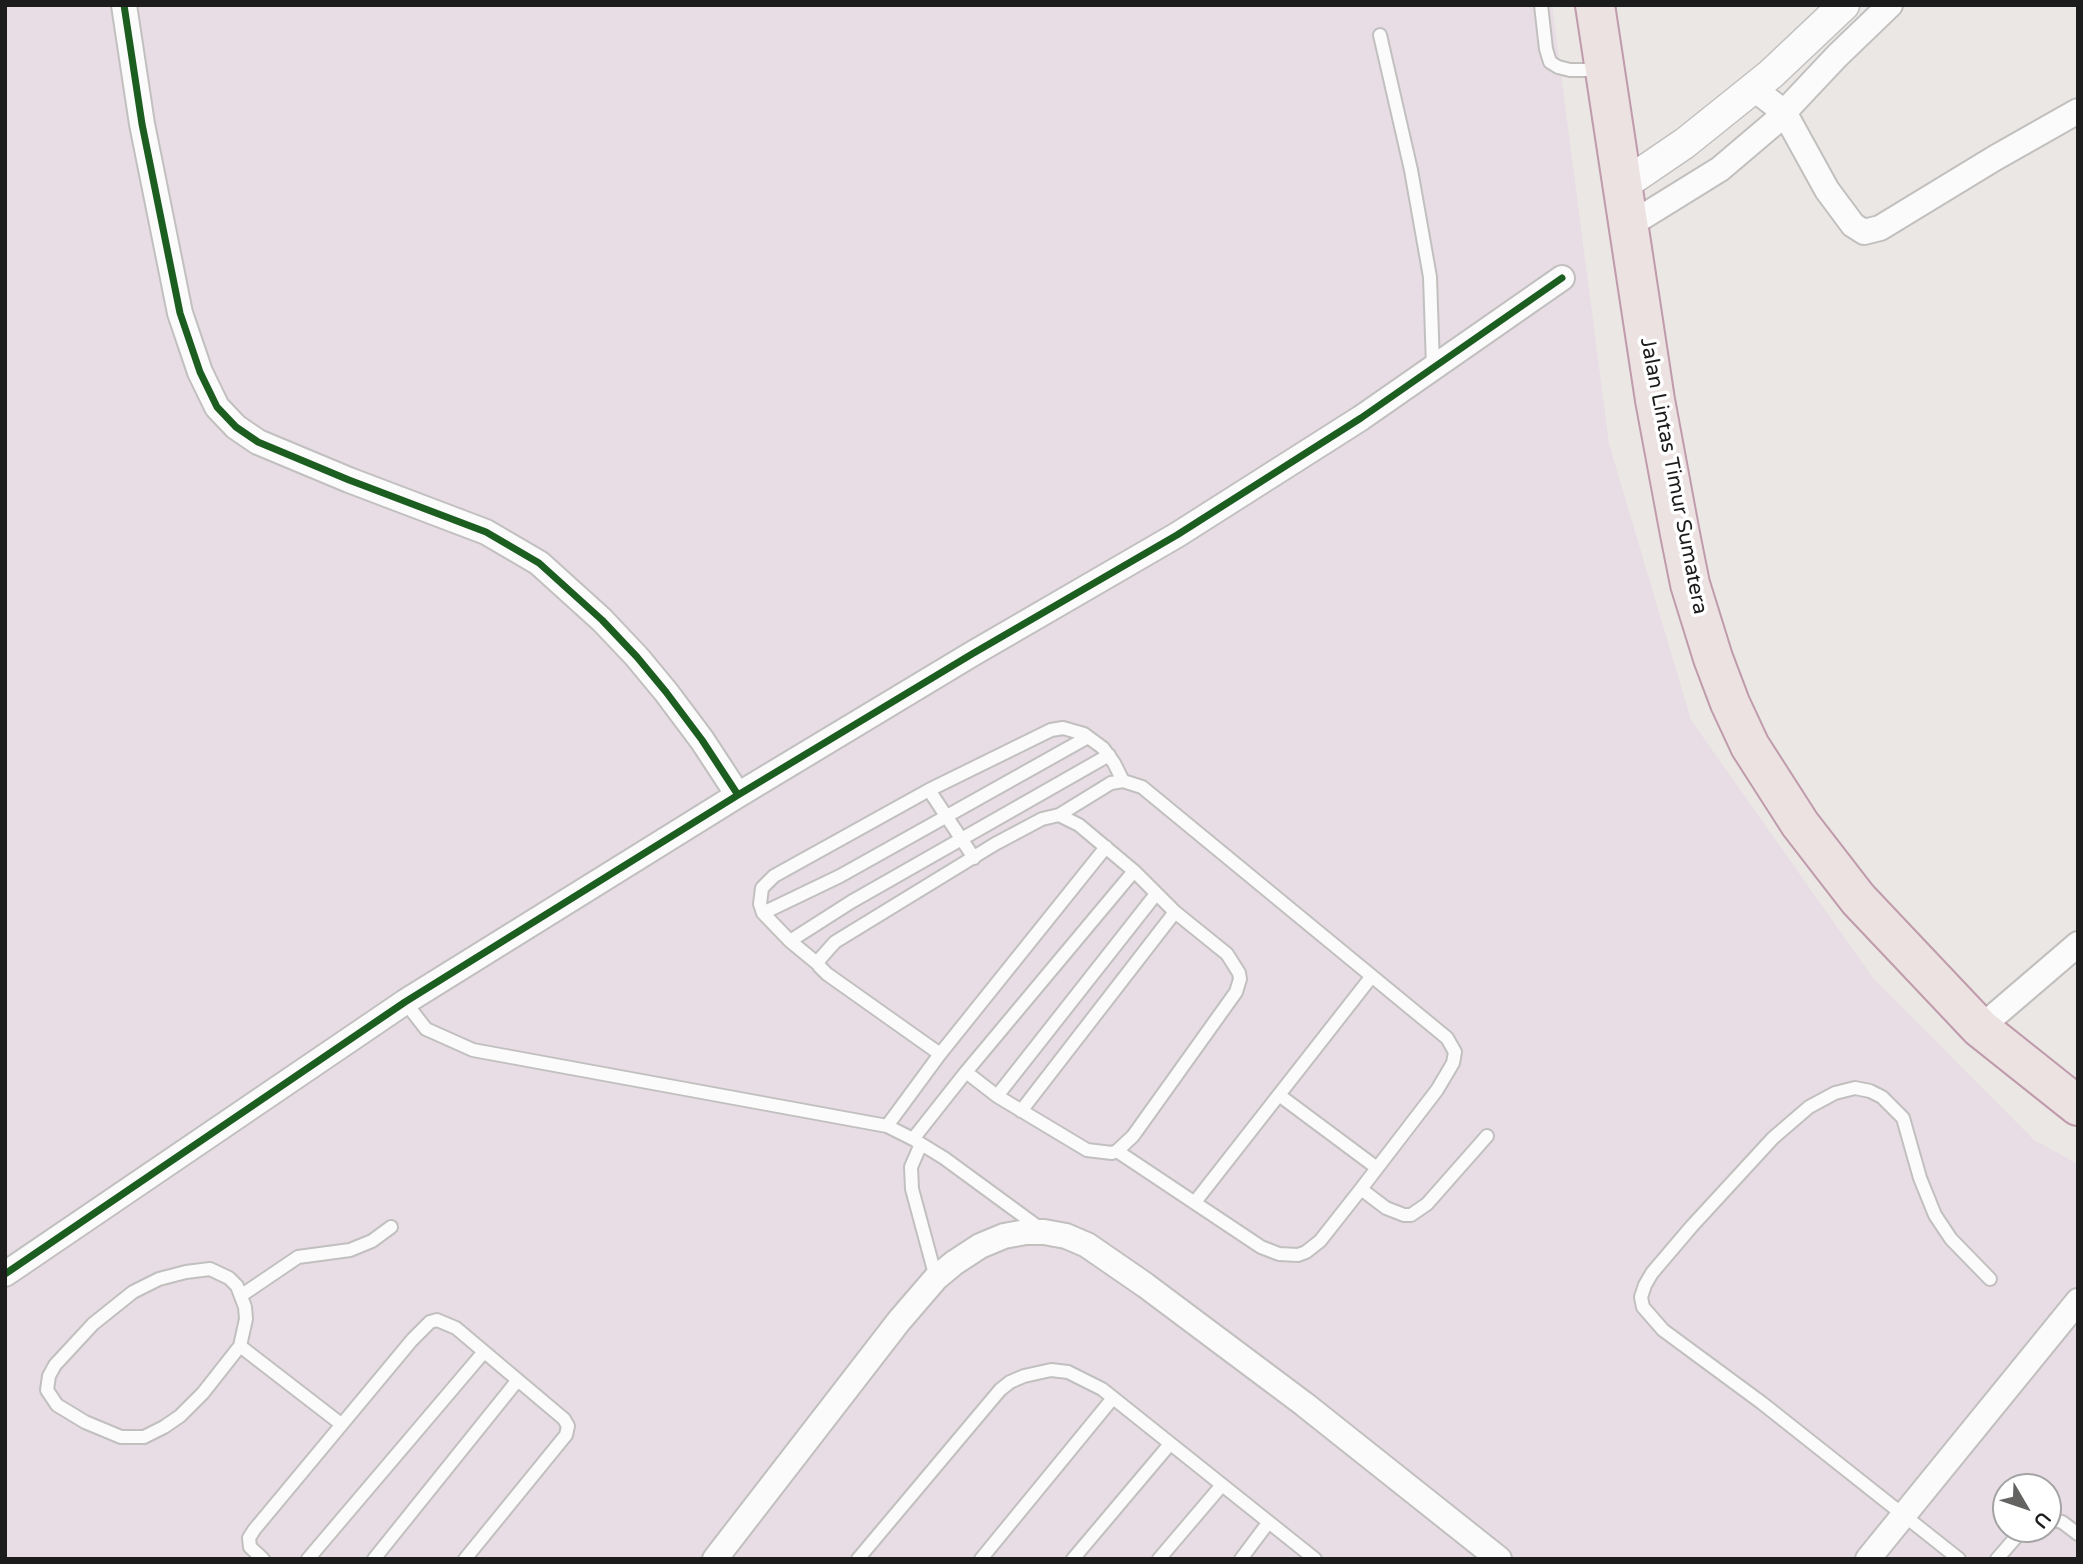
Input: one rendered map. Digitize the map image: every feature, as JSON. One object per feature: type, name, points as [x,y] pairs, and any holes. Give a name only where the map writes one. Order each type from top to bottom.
[{"type":"highway","name":"Jalan Lintas Timur Sumatera","points":[[1595,5],[1656,400],[1690,584],[1730,703],[1750,746],[1800,824],[1858,899],[1980,1028],[2078,1106]]},
{"type":"street","points":[[124,5],[142,124],[180,313],[200,372],[217,407],[236,427],[258,442],[486,532],[538,563],[602,620],[637,657],[702,740],[738,795]]},
{"type":"street","points":[[1622,186],[1685,143],[1753,88],[1844,5]]},
{"type":"street","points":[[1628,226],[1720,169],[1784,112],[1890,5]]},
{"type":"street","points":[[1753,88],[1784,112],[1827,190],[1853,225],[1859,231],[1867,232],[1881,228],[2078,111]]},
{"type":"street","points":[[5,1274],[405,1003],[738,795],[972,654],[1177,536],[1361,418],[1562,278]]},
{"type":"street","points":[[1980,1028],[2078,944]]},
{"type":"street","points":[[715,1559],[899,1321],[936,1278],[980,1246],[1004,1236],[1044,1232],[1066,1236],[1087,1245],[1155,1292],[1304,1404],[1499,1559]]},
{"type":"street","points":[[1868,1559],[2078,1301]]},
{"type":"lane","points":[[1541,5],[1550,61],[1570,71],[1603,70]]},
{"type":"lane","points":[[1380,35],[1411,170],[1430,276],[1433,366]]},
{"type":"lane","points":[[940,1054],[858,996],[790,941],[763,913],[760,895],[769,879],[929,790],[1051,730],[1074,730],[1088,737],[1109,755],[1123,781]]},
{"type":"lane","points":[[763,913],[840,876],[1088,737]]},
{"type":"lane","points":[[790,941],[851,902],[1109,755]]},
{"type":"lane","points":[[818,964],[835,942],[974,858],[1042,819],[1059,815],[1111,783],[1123,781],[1149,791],[1447,1038],[1455,1052],[1453,1063],[1437,1090],[1377,1168],[1320,1241],[1298,1255],[1270,1251],[1117,1151]]},
{"type":"lane","points":[[929,790],[974,858]]},
{"type":"lane","points":[[966,1072],[997,1096],[1087,1150],[1105,1153],[1117,1151],[1133,1136],[1239,986],[1239,973],[1227,954],[1175,912],[1106,847],[1079,825],[1059,815]]},
{"type":"lane","points":[[887,1126],[940,1054],[1106,847]]},
{"type":"lane","points":[[936,1278],[912,1189],[911,1167],[917,1141],[966,1072],[1133,871]]},
{"type":"lane","points":[[997,1096],[1156,894]]},
{"type":"lane","points":[[1021,1111],[1175,912]]},
{"type":"lane","points":[[1195,1202],[1372,976]]},
{"type":"lane","points":[[405,1003],[426,1029],[473,1050],[872,1121],[887,1126],[917,1141],[967,1174],[1044,1232]]},
{"type":"lane","points":[[1959,1559],[1762,1403],[1663,1330],[1643,1307],[1642,1297],[1645,1285],[1692,1226],[1773,1138],[1809,1107],[1835,1093],[1855,1088],[1882,1097],[1903,1118],[1934,1215],[1951,1239],[1990,1279]]},
{"type":"lane","points":[[1279,1095],[1377,1168]]},
{"type":"lane","points":[[1360,1189],[1386,1208],[1411,1215],[1427,1204],[1487,1136]]},
{"type":"lane","points":[[242,1296],[298,1257],[350,1250],[372,1241],[391,1227]]},
{"type":"lane","points":[[203,1268],[229,1278],[242,1296],[245,1329],[240,1346],[203,1393],[180,1416],[145,1437],[121,1437],[94,1426],[57,1405],[47,1390],[49,1376],[55,1365],[93,1324],[133,1292],[159,1279],[203,1268]]},
{"type":"lane","points":[[262,1559],[251,1548],[251,1534],[412,1340],[430,1322],[442,1321],[456,1328],[564,1419],[568,1430],[465,1559]]},
{"type":"lane","points":[[240,1346],[341,1424]]},
{"type":"lane","points":[[309,1559],[483,1353]]},
{"type":"lane","points":[[858,1559],[1000,1390],[1010,1382],[1035,1372],[1051,1370],[1068,1372],[1093,1384],[1113,1398],[1315,1559]]},
{"type":"lane","points":[[374,1559],[517,1381]]},
{"type":"lane","points":[[981,1559],[1113,1398]]},
{"type":"lane","points":[[1073,1559],[1170,1444]]},
{"type":"lane","points":[[1159,1559],[1222,1485]]},
{"type":"lane","points":[[1241,1559],[1268,1522]]},
{"type":"lane","points":[[2062,1522],[2078,1534]]},
{"type":"lane","points":[[1997,1559],[2011,1543]]},
{"type":"shaded area","points":[[5,5],[1552,5],[1609,444],[1691,720],[1873,978],[2034,1140],[2078,1164],[2078,1559],[5,1559]]},
{"type":"cycle path","points":[[124,5],[142,124],[180,313],[200,372],[217,407],[236,427],[258,442],[486,532],[539,563],[602,620],[637,657],[702,740],[738,795]]},
{"type":"cycle path","points":[[5,1274],[405,1002],[738,795],[1177,535],[1361,418],[1562,278]]}]
